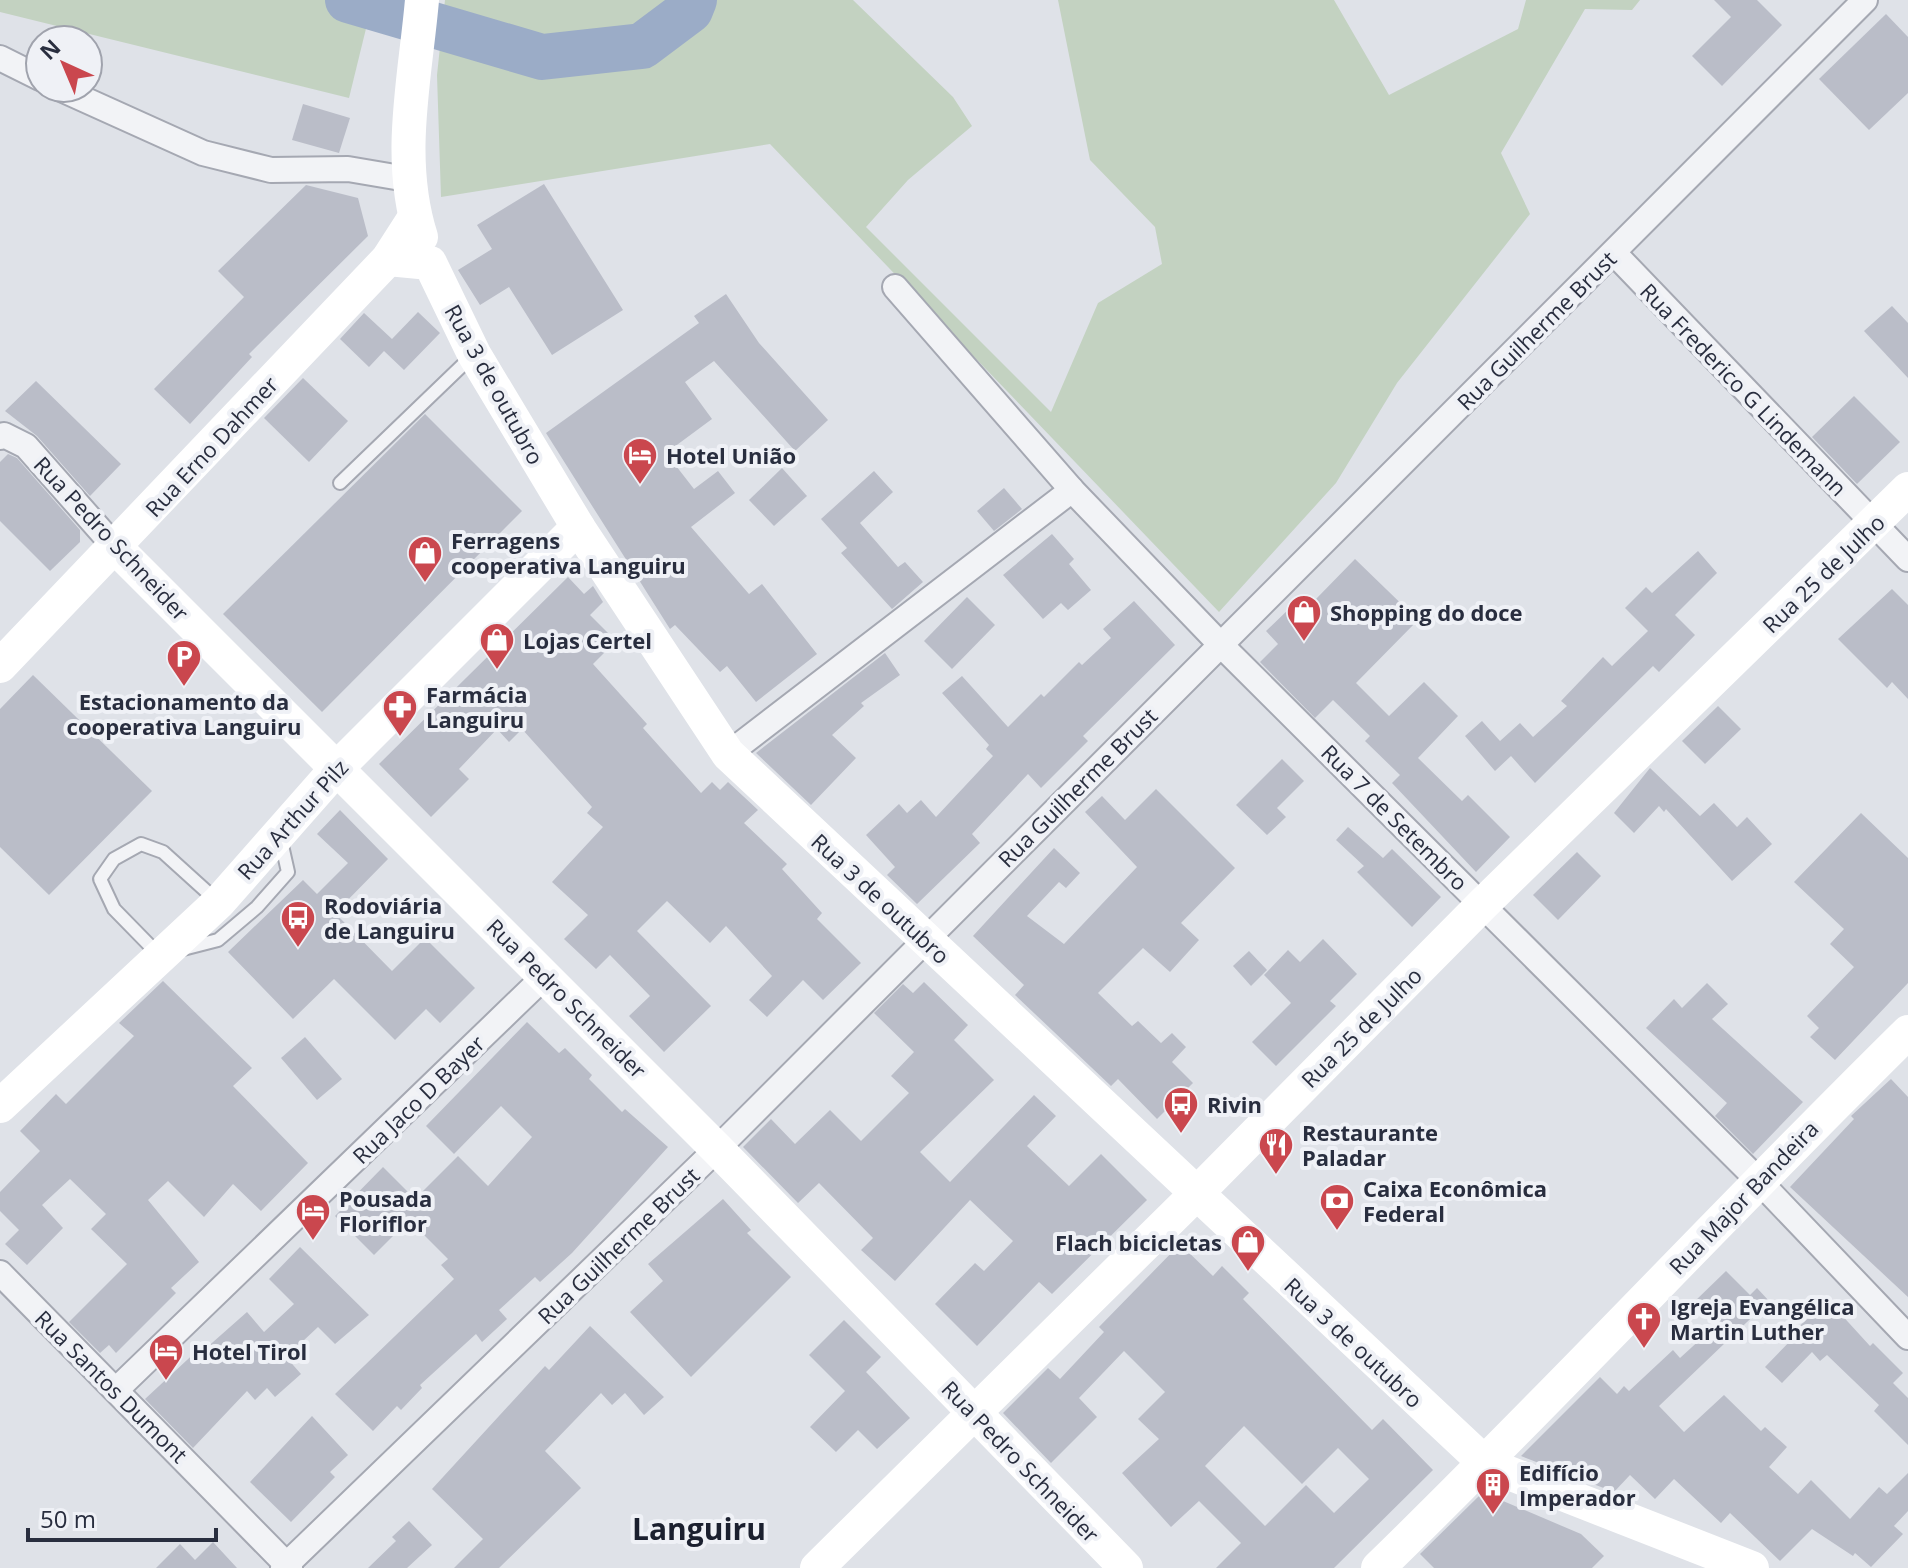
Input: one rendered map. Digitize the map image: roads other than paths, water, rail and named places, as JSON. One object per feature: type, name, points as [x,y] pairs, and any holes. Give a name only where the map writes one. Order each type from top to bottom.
[{"type":"main road","name":"Rua 3 de outubro","points":[[422,0],[406,139],[407,179],[430,263],[474,354],[578,527],[728,754],[1195,1195],[1486,1464]]},
{"type":"main road","name":"Rua Erno Dahmer","points":[[0,666],[116,548],[388,259],[415,217]]},
{"type":"main road","points":[[388,259],[430,263]]},
{"type":"main road","name":"Rua 25 de Julho","points":[[817,1568],[1195,1195],[1483,904],[1908,489]]},
{"type":"main road","name":"Rua Arthur Pilz","points":[[0,1106],[219,902],[337,768],[578,527]]},
{"type":"main road","name":"Rua Pedro Schneider","points":[[116,548],[717,1149],[1126,1568]]},
{"type":"main road","name":"Rua Major Bandeira","points":[[1378,1568],[1486,1464],[1758,1180],[1908,1032]]},
{"type":"main road","points":[[1486,1464],[1752,1568]]},
{"type":"street","name":"Rua Guilherme Brust","points":[[287,1567],[717,1149],[1865,0]]},
{"type":"street","points":[[0,58],[24,70]]},
{"type":"street","points":[[94,104],[203,153],[271,170],[348,169],[407,179]]},
{"type":"street","name":"Rua Frederico G Lindemann","points":[[1614,253],[1872,525],[1908,559]]},
{"type":"street","name":"Rua 7 de Setembro","points":[[895,287],[1072,490],[1220,644],[1758,1180],[1908,1337]]},
{"type":"street","name":"Rua Pedro Schneider","points":[[2,436],[26,446],[116,548]]},
{"type":"street","points":[[728,754],[1072,490]]},
{"type":"street","name":"Rua Jaco D Bayer","points":[[117,1389],[545,976]]},
{"type":"street","name":"Rua Santos Dumont","points":[[0,1273],[117,1389],[287,1567]]},
{"type":"lane","points":[[340,483],[474,354]]},
{"type":"lane","points":[[219,902],[163,852],[141,844],[114,859],[100,879],[114,909],[159,955],[218,940],[257,907],[288,872],[279,834]]},
{"type":"waterway","points":[[348,0],[542,57],[642,46],[690,10],[694,0]]},
{"type":"place","name":"Hotel União","points":[[640,486]]},
{"type":"place","name":"Ferragens cooperativa Languiru","points":[[425,584]]},
{"type":"place","name":"Shopping do doce","points":[[1304,643]]},
{"type":"place","name":"Lojas Certel","points":[[497,671]]},
{"type":"place","name":"Estacionamento da cooperativa Languiru","points":[[184,688]]},
{"type":"place","name":"Farmácia Languiru","points":[[400,738]]},
{"type":"place","name":"Rodoviária de Languiru","points":[[298,949]]},
{"type":"place","name":"Rivin","points":[[1181,1135]]},
{"type":"place","name":"Restaurante Paladar","points":[[1276,1176]]},
{"type":"place","name":"Caixa Econômica Federal","points":[[1337,1232]]},
{"type":"place","name":"Pousada Floriflor","points":[[313,1242]]},
{"type":"place","name":"Flach bicicletas","points":[[1248,1273]]},
{"type":"place","name":"Igreja Evangélica Martin Luther","points":[[1644,1350]]},
{"type":"place","name":"Hotel Tirol","points":[[166,1382]]},
{"type":"place","name":"Edifício Imperador","points":[[1493,1516]]},
{"type":"district","name":"Languiru","points":[[699,1528]]}]
